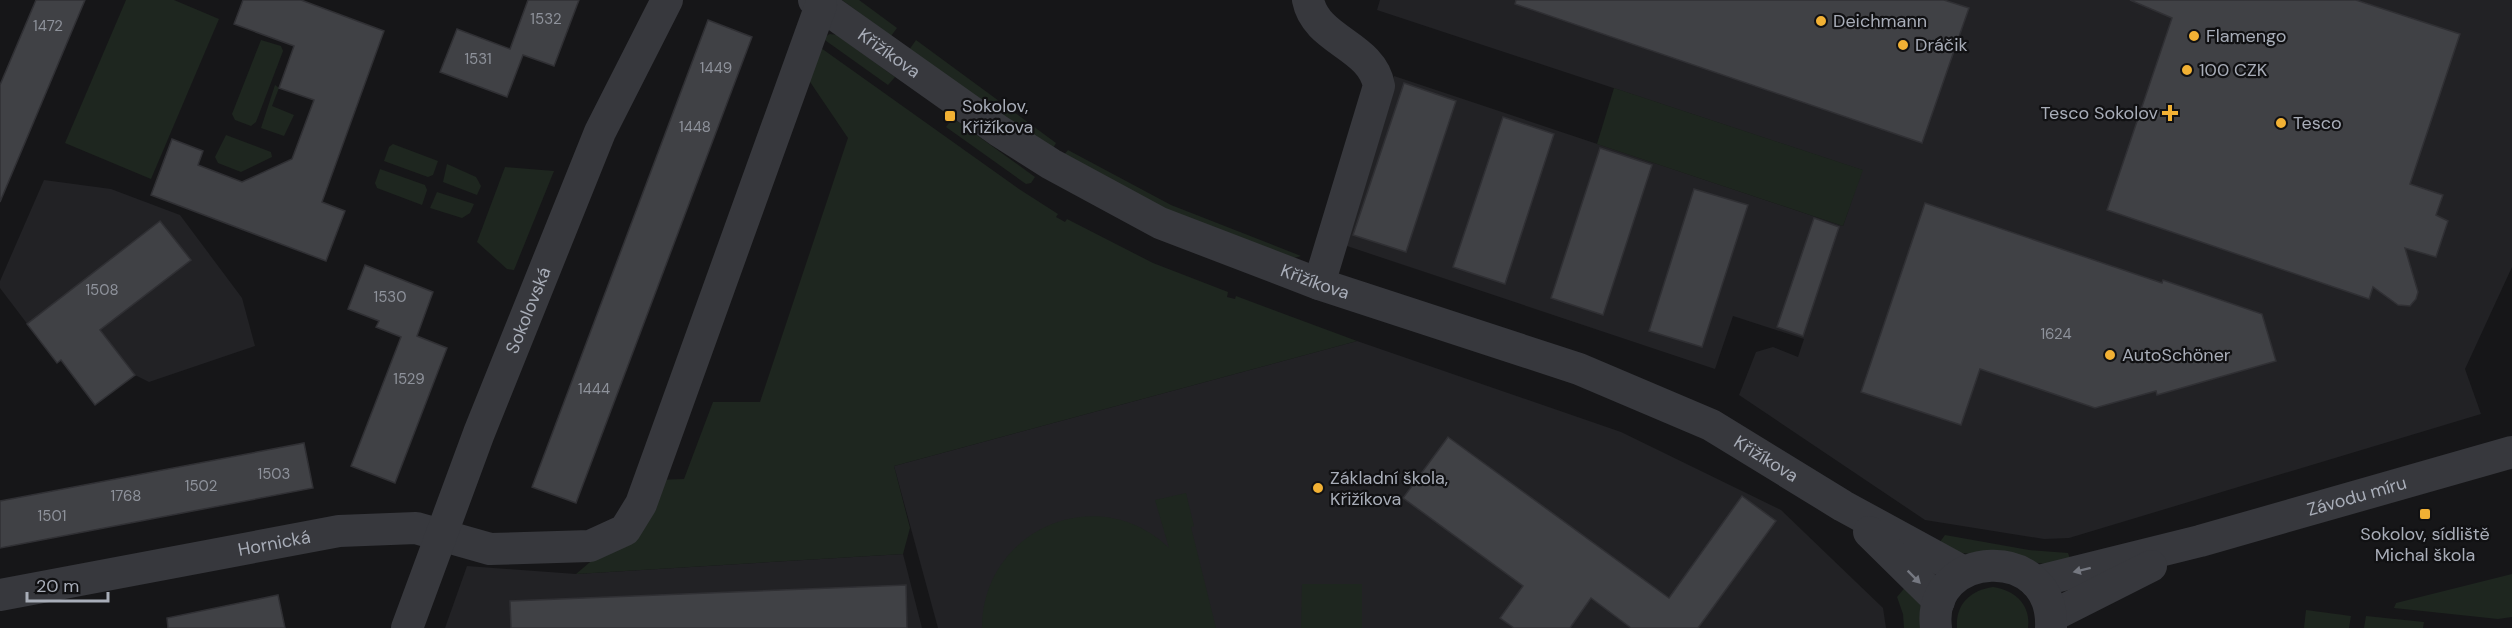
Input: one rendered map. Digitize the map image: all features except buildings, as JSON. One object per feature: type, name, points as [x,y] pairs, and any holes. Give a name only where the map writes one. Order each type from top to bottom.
[{"type":"street","name":"Sokolovská","points":[[407,628],[479,433],[600,132],[667,0]]},
{"type":"street","points":[[1308,0],[1317,19],[1329,33],[1369,62],[1377,73],[1379,86],[1319,284]]},
{"type":"street","name":"Hornická","points":[[0,595],[339,531],[416,528],[490,549],[590,546],[625,530],[643,497],[817,2]]},
{"type":"street","name":"Křižíkova","points":[[817,2],[999,131],[1052,164],[1160,223],[1319,284],[1579,369],[1711,424],[1843,506],[1964,572]]},
{"type":"street","name":"Závodu míru","points":[[2036,582],[2200,541],[2512,452]]},
{"type":"street","name":"Křižíkova","points":[[1843,506],[1938,615]]},
{"type":"street","name":"Závodu míru","points":[[2051,622],[2200,541]]},
{"type":"street","points":[[1938,615],[1949,585],[1964,572],[1982,566],[2001,565],[2020,570],[2036,582],[2046,598],[2051,622]]},
{"type":"shaded area","points":[[126,0],[174,0],[219,19],[151,179],[65,143]]},
{"type":"shaded area","points":[[842,0],[859,0],[897,28],[891,36]]},
{"type":"shaded area","points":[[1380,0],[2512,0],[2512,267],[2465,369],[2481,414],[2069,538],[2044,539],[1925,520],[1739,395],[1756,352],[1773,347],[1798,357],[1804,339],[1733,316],[1715,369],[1338,243],[1394,76],[1843,226],[1862,170],[1377,10]]},
{"type":"shaded area","points":[[830,34],[837,35],[895,77],[888,85],[822,38]]},
{"type":"shaded area","points":[[261,40],[281,46],[283,51],[256,122],[251,126],[235,120],[232,114]]},
{"type":"shaded area","points":[[916,40],[1056,143],[1052,150],[909,50]]},
{"type":"shaded area","points":[[814,43],[1019,189],[1058,214],[1056,217],[1065,222],[1067,219],[1153,263],[1228,292],[1227,297],[1235,299],[1236,296],[1357,341],[894,466],[910,528],[903,554],[576,574],[610,545],[656,480],[684,479],[713,402],[760,402],[848,138],[802,70]]},
{"type":"shaded area","points":[[275,85],[279,88],[272,106],[294,115],[284,136],[261,128]]},
{"type":"shaded area","points":[[1614,88],[1863,170],[1843,226],[1597,144]]},
{"type":"shaded area","points":[[953,118],[1035,177],[1031,183],[1026,184],[946,127]]},
{"type":"shaded area","points":[[226,135],[271,152],[272,157],[241,172],[218,163],[215,157]]},
{"type":"shaded area","points":[[393,144],[438,161],[433,175],[428,177],[384,161],[389,147]]},
{"type":"shaded area","points":[[1068,150],[1171,205],[1301,256],[1287,260],[1188,224],[1063,156]]},
{"type":"shaded area","points":[[447,164],[476,177],[481,186],[477,195],[443,182]]},
{"type":"shaded area","points":[[505,167],[554,171],[514,270],[507,269],[477,242]]},
{"type":"shaded area","points":[[380,169],[425,185],[427,190],[422,205],[377,188],[375,183]]},
{"type":"shaded area","points":[[44,180],[111,189],[180,215],[242,298],[255,346],[149,382],[135,375],[95,405],[61,360],[57,363],[0,288],[0,281]]},
{"type":"shaded area","points":[[437,192],[474,204],[470,213],[462,218],[430,208]]},
{"type":"shaded area","name":"Základní škola, Křižíkova","points":[[1357,341],[1621,432],[1781,510],[1883,608],[1886,628],[938,628],[894,466]]},
{"type":"shaded area","points":[[1186,493],[1194,526],[1191,527],[1216,628],[982,628],[987,594],[1001,564],[1022,541],[1049,525],[1079,517],[1110,518],[1141,528],[1169,548],[1155,500]]},
{"type":"shaded area","points":[[1945,535],[2029,550],[2068,553],[2072,564],[2046,564],[1948,551],[1937,546]]},
{"type":"shaded area","points":[[903,554],[922,628],[445,628],[467,566],[576,574]]},
{"type":"shaded area","points":[[2512,574],[2512,617],[2498,619],[2394,608],[2396,603]]},
{"type":"shaded area","points":[[1302,584],[1362,584],[1362,628],[1301,628]]},
{"type":"shaded area","points":[[1908,584],[1921,606],[1920,628],[1904,628],[1903,614],[1897,597]]},
{"type":"shaded area","points":[[1993,587],[2008,591],[2020,600],[2027,612],[2028,628],[1957,628],[1959,612],[1966,600],[1978,591]]},
{"type":"shaded area","points":[[2306,610],[2351,616],[2349,628],[2304,628]]},
{"type":"shaded area","points":[[2366,616],[2424,622],[2423,628],[2364,628]]},
{"type":"place","name":"Deichmann","points":[[1821,21]]},
{"type":"place","name":"Flamengo","points":[[2194,36]]},
{"type":"place","name":"Dráčik","points":[[1903,45]]},
{"type":"place","name":"100 CZK","points":[[2187,70]]},
{"type":"place","name":"Tesco Sokolov","points":[[2170,113]]},
{"type":"place","name":"Sokolov, Křižíkova","points":[[950,116]]},
{"type":"place","name":"Tesco","points":[[2281,123]]},
{"type":"place","name":"AutoSchöner","points":[[2110,355]]},
{"type":"place","name":"Základní škola, Křižíkova","points":[[1318,488]]},
{"type":"place","name":"Sokolov, sídliště Michal škola","points":[[2425,514]]}]
